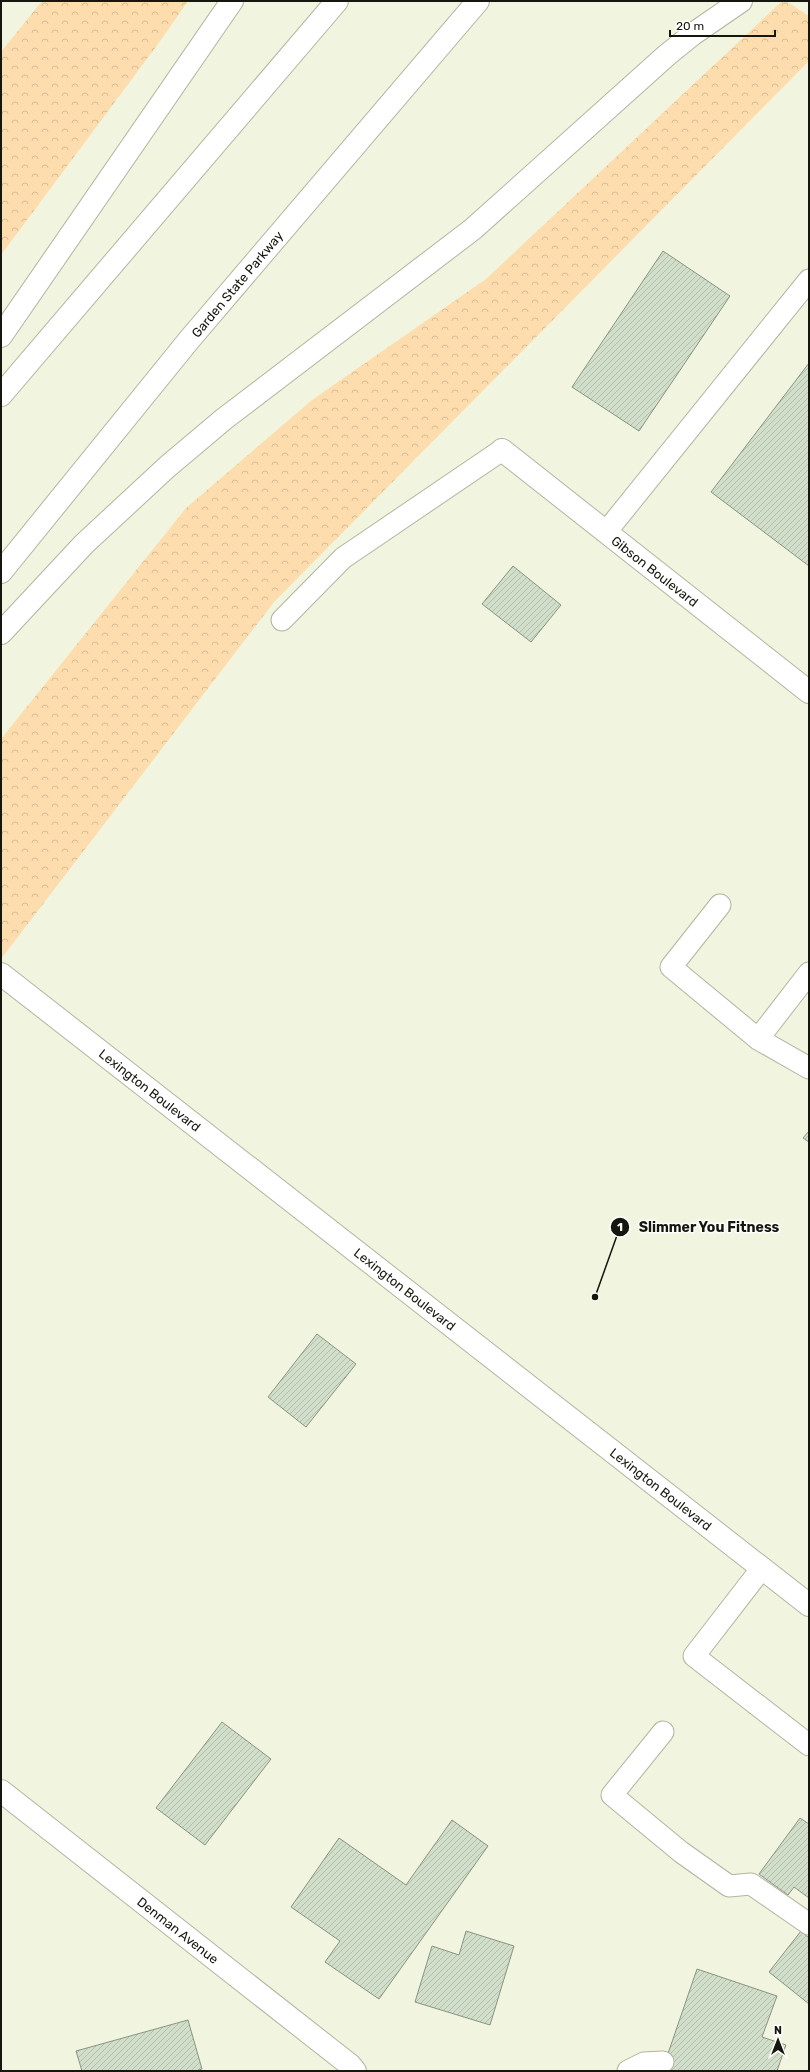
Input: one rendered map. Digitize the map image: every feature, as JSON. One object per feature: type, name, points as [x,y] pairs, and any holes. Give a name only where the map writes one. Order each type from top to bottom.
[{"type":"main road","points":[[1,336],[232,1]]},
{"type":"main road","points":[[1,395],[337,1]]},
{"type":"main road","name":"Garden State Parkway","points":[[1,572],[189,340],[478,1]]},
{"type":"main road","points":[[633,85],[715,1]]},
{"type":"main road","points":[[1,633],[84,544],[167,467],[230,415],[473,229],[633,85],[693,34],[741,1]]},
{"type":"main road","name":"Gibson Boulevard","points":[[502,450],[809,692]]},
{"type":"main road","name":"Lexington Boulevard","points":[[1,974],[809,1605]]},
{"type":"main road","name":"Denman Avenue","points":[[1,1791],[350,2065],[355,2071]]},
{"type":"lane","points":[[606,532],[809,280]]},
{"type":"lane","points":[[282,620],[343,558],[502,450]]},
{"type":"lane","points":[[720,905],[671,967],[758,1039],[809,1068]]},
{"type":"lane","points":[[758,1039],[809,973]]},
{"type":"lane","points":[[762,1568],[694,1656],[809,1745]]},
{"type":"lane","points":[[662,1732],[612,1795],[681,1852],[729,1886],[751,1884],[809,1924]]},
{"type":"lane","points":[[628,2071],[644,2064],[663,2062]]},
{"type":"green space","points":[[42,1],[188,1],[161,40],[1,255],[1,52]]},
{"type":"green space","points":[[782,1],[786,1],[809,16],[809,61],[274,602],[1,959],[1,739],[186,508],[312,400],[486,279]]},
{"type":"building","points":[[663,251],[730,296],[639,431],[572,387]]},
{"type":"building","points":[[809,363],[809,566],[711,492]]},
{"type":"building","points":[[513,566],[561,605],[531,642],[482,604]]},
{"type":"building","points":[[809,1131],[809,1142],[803,1138]]},
{"type":"building","points":[[317,1334],[356,1364],[306,1427],[268,1397]]},
{"type":"building","points":[[222,1722],[271,1759],[205,1845],[156,1808]]},
{"type":"building","points":[[800,1818],[809,1824],[809,1898],[794,1887],[788,1895],[759,1874]]},
{"type":"building","points":[[452,1820],[488,1846],[379,1999],[325,1962],[340,1941],[291,1907],[339,1838],[406,1885]]},
{"type":"building","points":[[466,1931],[514,1946],[490,2025],[415,2002],[432,1946],[459,1955]]},
{"type":"building","points":[[801,1931],[809,1938],[809,2004],[769,1972]]},
{"type":"building","points":[[697,1969],[777,1996],[762,2037],[786,2045],[777,2071],[662,2071]]},
{"type":"building","points":[[188,2020],[202,2069],[196,2071],[82,2071],[76,2051]]},
{"type":"place","name":"Slimmer You Fitness","points":[[595,1297]]}]
